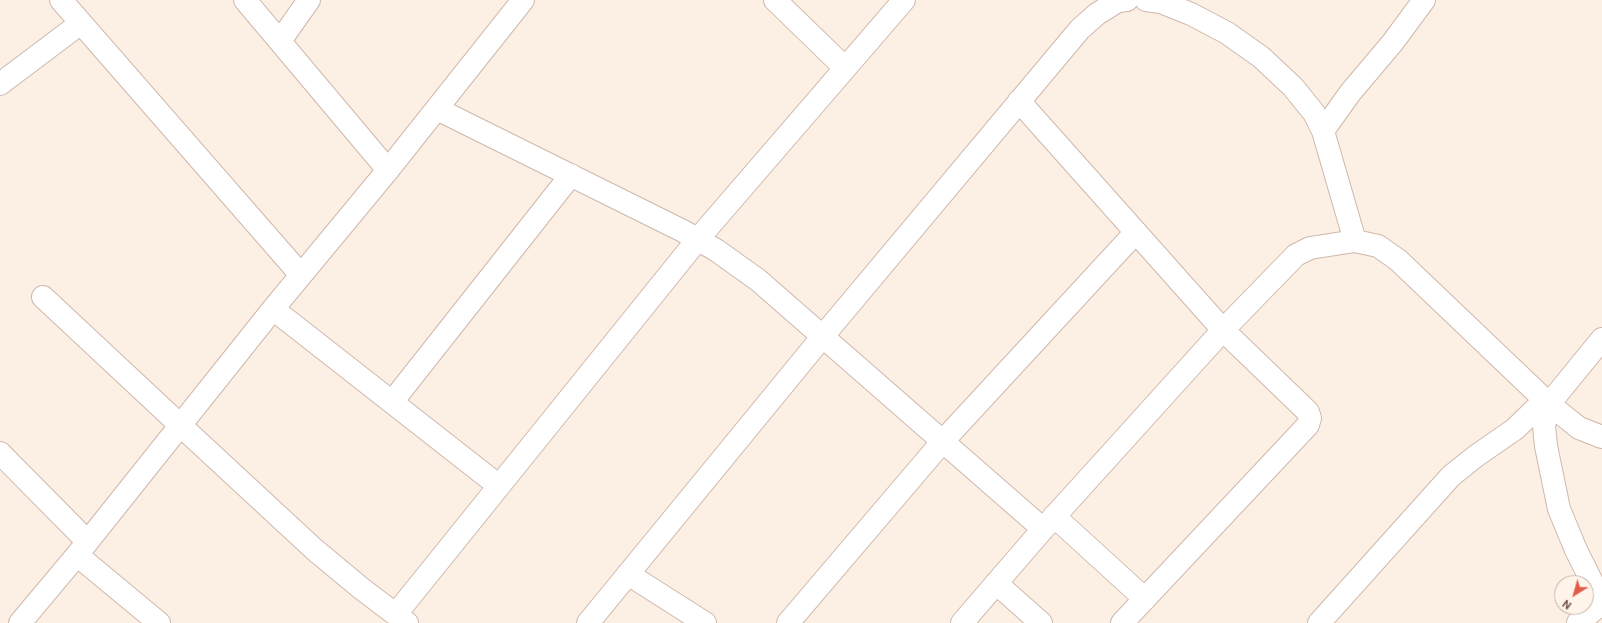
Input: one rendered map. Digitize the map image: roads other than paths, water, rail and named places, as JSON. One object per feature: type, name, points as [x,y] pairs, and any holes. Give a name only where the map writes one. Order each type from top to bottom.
[{"type":"street","points":[[61,0],[301,275]]},
{"type":"street","points":[[245,0],[388,170]]},
{"type":"street","points":[[20,623],[82,548],[273,309],[388,170],[523,0]]},
{"type":"street","points":[[775,0],[845,68]]},
{"type":"street","points":[[44,297],[315,550],[362,589],[402,619],[499,486],[698,239],[904,0]]},
{"type":"street","points":[[588,623],[823,336],[1080,29],[1098,14],[1121,0]]},
{"type":"street","points":[[1146,0],[1161,2],[1191,14],[1227,33],[1261,57],[1294,87],[1314,114],[1323,131],[1355,241]]},
{"type":"street","points":[[1323,131],[1350,93],[1393,42],[1424,0]]},
{"type":"street","points":[[280,41],[307,1]]},
{"type":"street","points":[[0,84],[81,23]]},
{"type":"street","points":[[1019,101],[1223,330],[1308,412],[1310,418],[1308,425],[1122,623]]},
{"type":"street","points":[[437,108],[698,239],[716,250],[758,280],[943,441],[1145,599]]},
{"type":"street","points":[[392,402],[572,175]]},
{"type":"street","points":[[788,623],[943,441],[1136,232]]},
{"type":"street","points":[[962,623],[1048,523],[1223,330],[1296,255],[1310,248],[1355,241],[1378,246],[1398,260],[1547,402],[1579,428],[1602,436]]},
{"type":"street","points":[[273,309],[499,486]]},
{"type":"street","points":[[1319,623],[1451,476],[1476,456],[1515,429],[1547,402],[1602,339]]},
{"type":"street","points":[[1547,402],[1544,426],[1546,446],[1559,509],[1576,550],[1602,603],[1578,623]]},
{"type":"street","points":[[1,456],[82,548],[159,623]]},
{"type":"street","points":[[628,574],[704,623]]},
{"type":"street","points":[[996,583],[1041,623]]}]
